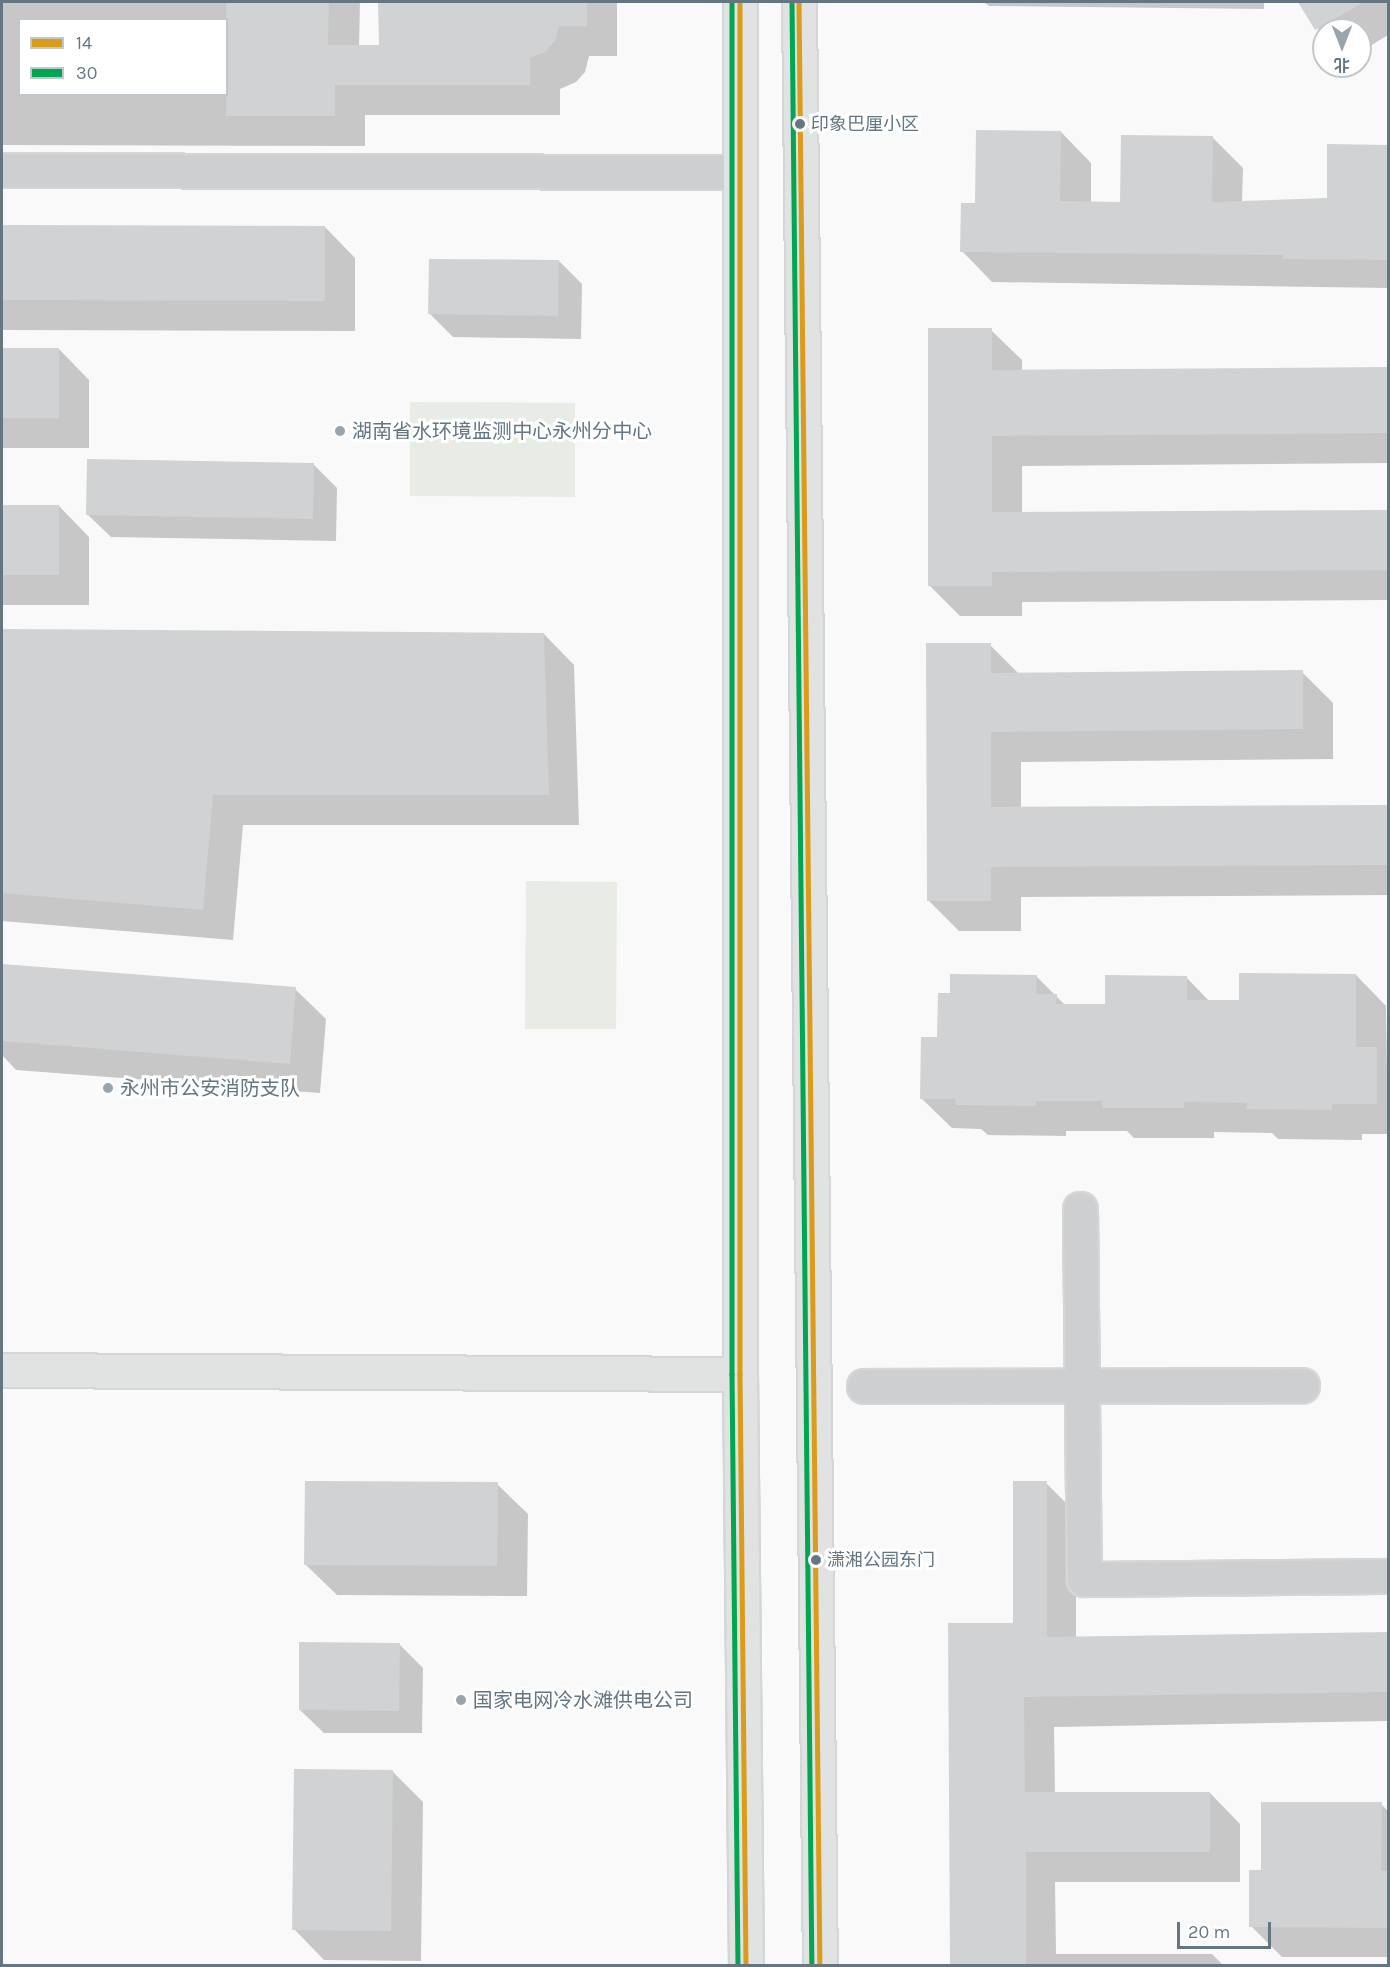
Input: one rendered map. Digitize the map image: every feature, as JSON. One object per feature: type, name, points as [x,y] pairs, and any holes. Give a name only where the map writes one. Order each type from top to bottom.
[{"type":"main road","points":[[740,2],[740,1374],[746,1965]]},
{"type":"main road","points":[[799,2],[820,1965]]},
{"type":"main road","points":[[2,1370],[740,1374]]},
{"type":"street","points":[[2,170],[740,172]]},
{"type":"street","points":[[1080,1209],[1084,1579],[1389,1576]]},
{"type":"street","points":[[864,1386],[1302,1385]]},
{"type":"shaded area","points":[[410,402],[575,403],[575,497],[410,496]]},
{"type":"shaded area","points":[[526,881],[617,882],[616,1029],[525,1029]]},
{"type":"building","points":[[226,2],[329,2],[328,45],[379,45],[378,2],[587,2],[587,26],[559,26],[555,41],[545,52],[530,58],[530,85],[335,85],[335,116],[226,116],[228,18],[226,18]]},
{"type":"building","points":[[1298,2],[1364,2],[1336,18],[1312,18],[1312,25]]},
{"type":"building","points":[[976,130],[1061,131],[1060,201],[1120,202],[1121,135],[1213,136],[1212,202],[1327,198],[1327,144],[1389,145],[1389,260],[1283,259],[1283,255],[960,252],[961,203],[975,203]]},
{"type":"building","points":[[2,225],[325,226],[325,301],[2,300]]},
{"type":"building","points":[[429,259],[559,260],[558,316],[428,314]]},
{"type":"building","points":[[928,328],[992,328],[992,370],[1389,367],[1389,433],[992,436],[992,512],[1389,510],[1389,570],[992,572],[992,586],[928,586]]},
{"type":"building","points":[[2,348],[59,348],[59,418],[2,418]]},
{"type":"building","points":[[87,459],[314,463],[313,519],[86,515]]},
{"type":"building","points":[[2,505],[59,505],[59,575],[2,575]]},
{"type":"building","points":[[2,629],[544,633],[549,795],[213,795],[203,910],[2,893]]},
{"type":"building","points":[[926,643],[991,643],[991,673],[1303,670],[1303,729],[991,732],[991,807],[1389,805],[1389,865],[991,867],[991,901],[927,901]]},
{"type":"building","points":[[2,964],[296,987],[290,1064],[2,1041]]},
{"type":"building","points":[[1239,973],[1356,974],[1356,1047],[1377,1047],[1377,1104],[1332,1104],[1332,1110],[1246,1109],[1247,1103],[1184,1102],[1184,1108],[1102,1108],[1102,1101],[1036,1101],[1036,1106],[956,1105],[955,1099],[920,1099],[921,1037],[937,1037],[938,993],[950,993],[950,974],[1037,975],[1036,994],[1057,994],[1056,1004],[1105,1004],[1105,975],[1187,976],[1187,1000],[1239,1000]]},
{"type":"building","points":[[305,1481],[498,1482],[497,1566],[304,1565]]},
{"type":"building","points":[[1013,1481],[1047,1481],[1047,1637],[1389,1632],[1389,1692],[1024,1697],[1025,1792],[1210,1792],[1210,1852],[1026,1852],[1026,1965],[950,1965],[948,1623],[1013,1623]]},
{"type":"building","points":[[299,1642],[400,1643],[399,1711],[299,1710]]},
{"type":"building","points":[[294,1769],[393,1770],[391,1931],[292,1930]]},
{"type":"building","points":[[1261,1802],[1382,1802],[1381,1871],[1389,1871],[1389,1928],[1249,1927],[1249,1870],[1261,1870]]},
{"type":"transit line","name":"30","points":[[732,2],[732,1374],[738,1966]]},
{"type":"transit line","name":"14","points":[[740,2],[740,1374],[746,1966]]},
{"type":"transit line","name":"30","points":[[792,2],[812,1966]]},
{"type":"transit line","name":"14","points":[[799,2],[820,1966]]},
{"type":"place","name":"印象巴厘小区","points":[[800,124]]},
{"type":"place","name":"湖南省水环境监测中心永州分中心","points":[[340,431]]},
{"type":"place","name":"永州市公安消防支队","points":[[108,1088]]},
{"type":"place","name":"潇湘公园东门","points":[[816,1560]]},
{"type":"place","name":"国家电网冷水滩供电公司","points":[[461,1700]]}]
